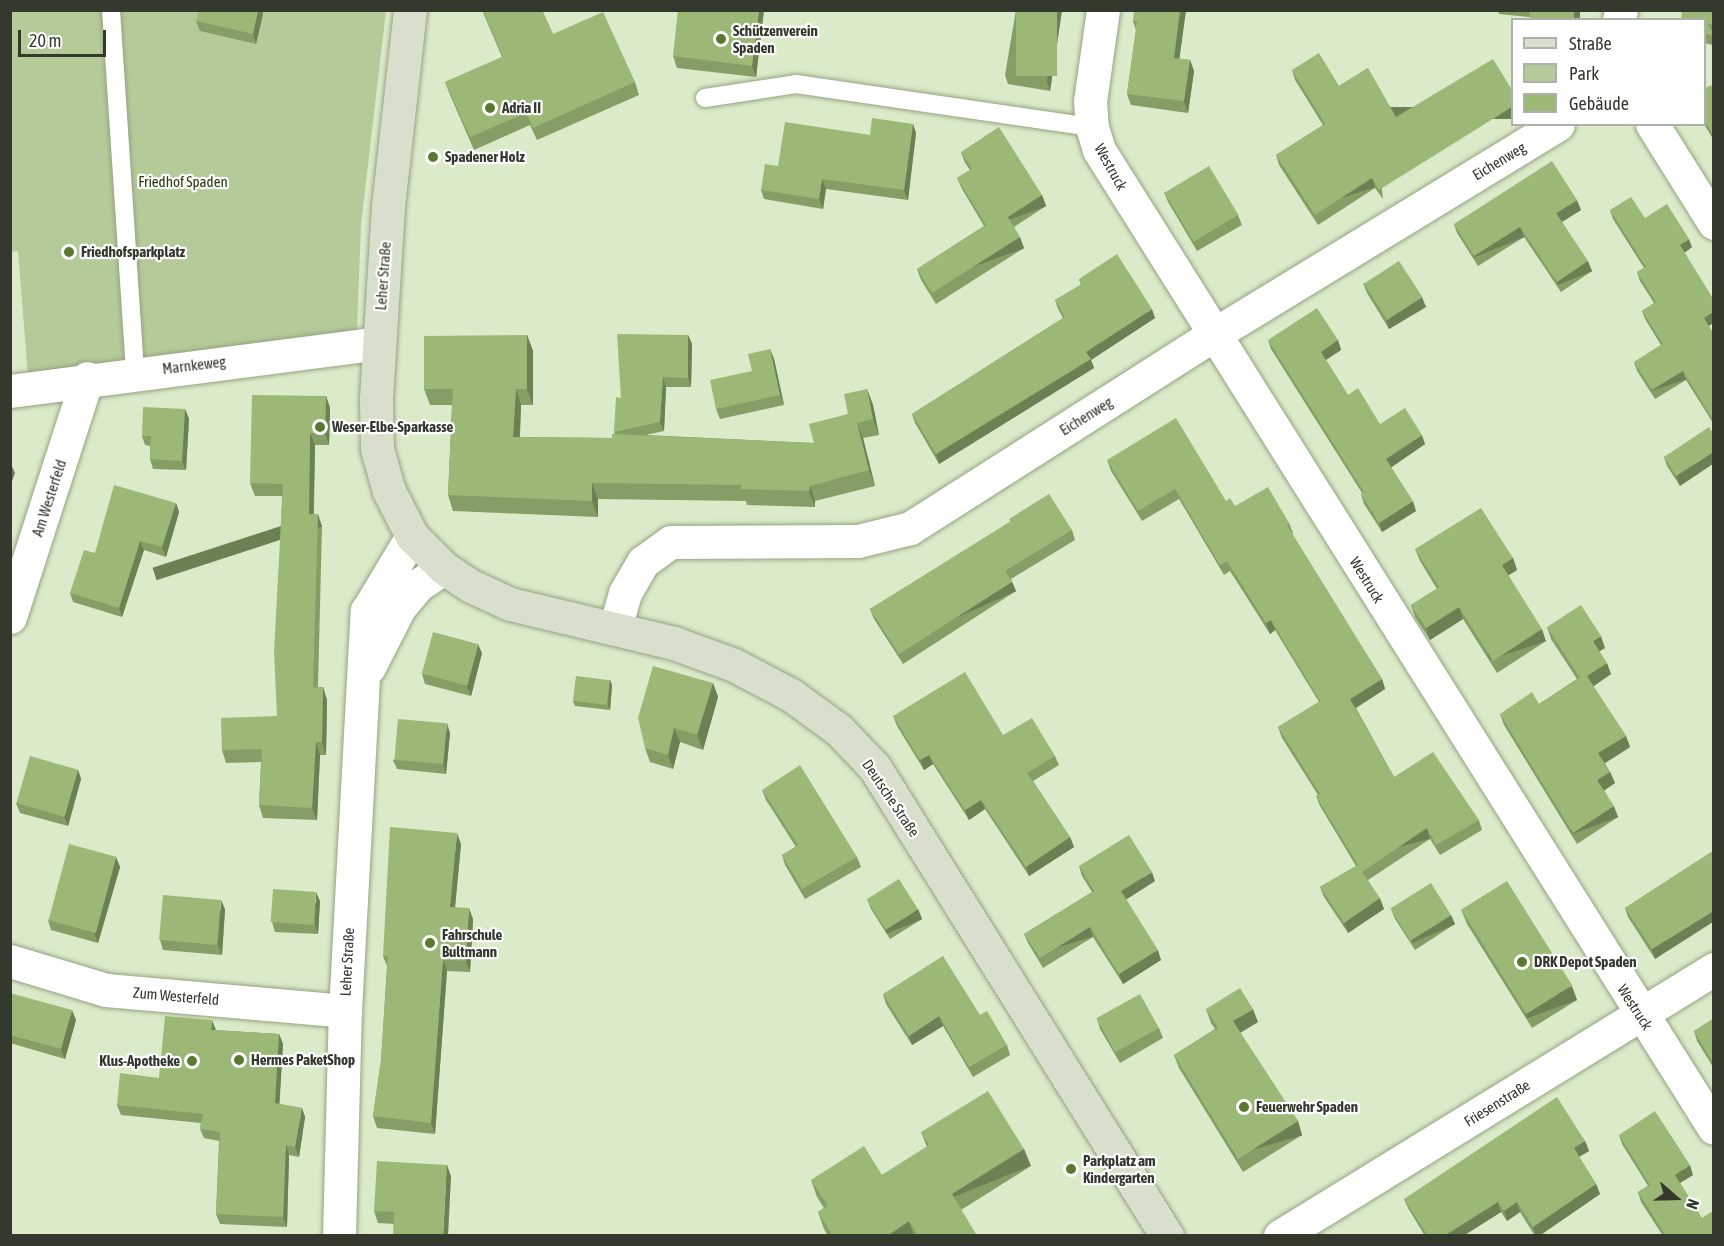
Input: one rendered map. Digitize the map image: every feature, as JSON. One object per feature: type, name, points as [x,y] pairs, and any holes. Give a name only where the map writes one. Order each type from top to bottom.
[{"type":"street","name":"Leher Straße","points":[[360,688],[399,608],[418,585],[444,568],[412,536],[389,491],[377,449],[378,342],[410,10]]},
{"type":"street","name":"Westruck","points":[[1103,10],[1090,101],[1092,127],[1099,150],[1213,335],[1713,1128]]},
{"type":"street","name":"Eichenweg","points":[[615,628],[625,593],[643,562],[671,542],[858,541],[910,528],[1213,335],[1555,126]]},
{"type":"street","points":[[1653,126],[1713,223]]},
{"type":"street","name":"Marnkeweg","points":[[10,391],[87,378],[378,342]]},
{"type":"street","name":"Am Westerfeld","points":[[10,617],[87,378]]},
{"type":"street","name":"Leher Straße","points":[[339,1236],[345,1011],[360,688],[367,611],[412,536]]},
{"type":"street","name":"Deutsche Straße","points":[[444,568],[471,586],[510,604],[615,628],[724,661],[791,695],[839,730],[875,768],[1167,1236]]},
{"type":"street","name":"Zum Westerfeld","points":[[10,962],[106,990],[345,1011]]},
{"type":"street","name":"Friesenstraße","points":[[1280,1236],[1713,969]]},
{"type":"lane","points":[[111,10],[135,372]]},
{"type":"lane","points":[[705,98],[796,84],[1092,127]]},
{"type":"green space","name":"Friedhof Spaden","points":[[11,11],[386,11],[361,225],[357,331],[28,376],[18,251],[11,252]]},
{"type":"building","points":[[199,10],[258,10],[253,34],[196,21]]},
{"type":"building","points":[[483,10],[542,10],[553,34],[603,12],[635,82],[533,128],[526,113],[470,137],[445,82],[503,57]]},
{"type":"building","name":"Schützenverein Spaden","points":[[678,10],[759,10],[752,66],[673,56]]},
{"type":"building","points":[[1016,10],[1057,10],[1057,76],[1016,76]]},
{"type":"building","points":[[1134,10],[1180,10],[1174,58],[1190,60],[1184,101],[1127,94],[1137,21],[1133,21]]},
{"type":"building","points":[[1530,10],[1574,10],[1574,18],[1530,18]]},
{"type":"building","points":[[1682,10],[1713,10],[1713,25],[1708,24],[1713,35],[1706,34],[1706,18],[1681,18]]},
{"type":"building","points":[[1319,53],[1339,86],[1368,68],[1396,117],[1493,59],[1511,88],[1511,108],[1379,190],[1372,178],[1315,215],[1276,155],[1325,124],[1292,70]]},
{"type":"building","points":[[1711,85],[1713,90],[1713,135],[1706,123],[1706,88]]},
{"type":"building","points":[[872,118],[913,124],[904,190],[822,179],[819,199],[761,190],[765,164],[778,166],[785,122],[870,135]]},
{"type":"building","points":[[999,127],[1042,195],[1008,217],[1020,237],[932,293],[917,269],[986,225],[957,178],[972,169],[961,152]]},
{"type":"building","points":[[1552,161],[1577,200],[1556,213],[1588,261],[1557,282],[1520,227],[1474,256],[1454,224]]},
{"type":"building","points":[[1209,166],[1238,215],[1194,242],[1164,193]]},
{"type":"building","points":[[1631,197],[1645,218],[1667,204],[1689,239],[1680,245],[1713,299],[1713,312],[1704,318],[1713,333],[1713,420],[1683,371],[1652,390],[1634,362],[1663,344],[1642,311],[1656,302],[1637,272],[1646,267],[1610,210]]},
{"type":"building","points":[[1117,254],[1152,309],[1086,352],[1091,359],[936,454],[912,414],[1065,317],[1055,300],[1082,284],[1079,279]]},
{"type":"building","points":[[1399,261],[1422,297],[1387,320],[1364,284]]},
{"type":"building","points":[[1317,308],[1338,340],[1321,352],[1348,395],[1358,388],[1380,424],[1405,408],[1422,435],[1386,459],[1413,501],[1379,523],[1361,494],[1364,492],[1268,340]]},
{"type":"building","points":[[617,334],[688,335],[688,378],[663,377],[660,422],[614,432],[616,397],[621,398]]},
{"type":"building","points":[[527,335],[527,389],[516,389],[513,437],[612,438],[612,434],[814,443],[809,424],[848,414],[844,394],[867,389],[873,419],[857,423],[869,470],[810,486],[809,491],[741,489],[742,485],[592,483],[592,501],[448,495],[453,389],[424,389],[424,336]]},
{"type":"building","points":[[770,349],[780,395],[716,409],[710,380],[752,371],[748,354]]},
{"type":"building","points":[[252,395],[326,396],[325,433],[310,433],[309,514],[318,514],[313,688],[323,687],[322,742],[316,742],[312,808],[259,805],[262,749],[222,750],[221,718],[277,716],[274,652],[283,484],[250,483]]},
{"type":"building","points":[[143,407],[185,409],[182,461],[150,459],[151,436],[142,436]]},
{"type":"building","points":[[1176,418],[1226,501],[1230,498],[1235,506],[1268,487],[1289,523],[1287,525],[1382,679],[1350,699],[1394,777],[1433,752],[1479,820],[1436,845],[1427,828],[1362,872],[1380,898],[1344,923],[1320,887],[1358,865],[1316,796],[1320,794],[1278,727],[1320,701],[1271,620],[1266,623],[1227,561],[1220,565],[1175,489],[1138,511],[1107,460]]},
{"type":"building","points":[[1709,427],[1713,433],[1713,452],[1676,476],[1664,457]]},
{"type":"building","points":[[114,485],[176,503],[162,547],[140,541],[119,608],[70,593],[84,550],[95,553]]},
{"type":"building","points":[[1049,494],[1072,530],[1005,571],[1012,582],[899,654],[870,609],[1011,521],[1009,519]]},
{"type":"building","points":[[1481,508],[1513,558],[1502,565],[1542,629],[1493,661],[1459,607],[1426,628],[1411,605],[1439,587],[1415,549]]},
{"type":"building","points":[[1581,605],[1601,636],[1593,641],[1607,663],[1587,676],[1626,736],[1598,753],[1610,772],[1597,780],[1614,806],[1573,833],[1500,714],[1532,692],[1539,704],[1580,678],[1547,627]]},
{"type":"building","points":[[433,632],[478,644],[467,686],[422,674]]},
{"type":"building","points":[[653,666],[713,683],[697,735],[674,728],[668,755],[645,748],[638,718]]},
{"type":"building","points":[[965,672],[1003,735],[1032,718],[1055,756],[1027,773],[1070,837],[1026,867],[981,800],[965,810],[929,755],[920,760],[893,716]]},
{"type":"building","points":[[576,676],[610,680],[607,705],[573,701]]},
{"type":"building","points":[[398,719],[447,723],[443,764],[394,760]]},
{"type":"building","points":[[30,756],[78,770],[65,817],[16,803]]},
{"type":"building","points":[[800,765],[857,857],[802,889],[782,855],[798,845],[762,790]]},
{"type":"building","points":[[390,827],[457,833],[450,907],[469,908],[466,961],[443,959],[431,1123],[373,1116],[381,1060],[388,956],[383,956]]},
{"type":"building","points":[[1129,835],[1152,872],[1121,891],[1158,950],[1119,974],[1090,927],[1040,958],[1024,934],[1094,891],[1079,866]]},
{"type":"building","points":[[69,844],[116,857],[96,933],[49,920]]},
{"type":"building","points":[[1713,851],[1713,911],[1652,949],[1625,908]]},
{"type":"building","points":[[899,879],[918,910],[886,930],[867,899]]},
{"type":"building","name":"DRK Depot Spaden","points":[[1507,881],[1572,985],[1526,1014],[1461,910]]},
{"type":"building","points":[[1431,883],[1451,915],[1410,941],[1390,908]]},
{"type":"building","points":[[273,889],[316,892],[314,925],[271,922]]},
{"type":"building","points":[[163,895],[221,900],[217,945],[159,940]]},
{"type":"building","points":[[943,956],[980,1015],[987,1011],[1007,1045],[969,1067],[939,1016],[909,1036],[883,994]]},
{"type":"building","name":"Feuerwehr Spaden","points":[[1240,988],[1253,1009],[1233,1021],[1298,1121],[1238,1159],[1174,1055],[1218,1028],[1206,1009]]},
{"type":"building","points":[[10,993],[72,1010],[61,1049],[10,1035]]},
{"type":"building","points":[[1140,994],[1159,1028],[1115,1052],[1096,1018]]},
{"type":"building","points":[[165,1016],[212,1020],[211,1030],[279,1034],[275,1103],[302,1108],[295,1147],[286,1145],[283,1217],[216,1214],[220,1132],[200,1129],[203,1114],[117,1105],[120,1073],[159,1078]]},
{"type":"building","points":[[1713,1019],[1713,1063],[1694,1031]]},
{"type":"building","points":[[988,1091],[1024,1149],[952,1194],[977,1236],[918,1236],[909,1221],[887,1236],[833,1236],[818,1212],[828,1206],[811,1180],[864,1146],[882,1175],[929,1145],[921,1132]]},
{"type":"building","points":[[1557,1097],[1585,1141],[1574,1148],[1596,1184],[1533,1227],[1517,1202],[1504,1211],[1498,1202],[1444,1236],[1428,1236],[1404,1199]]},
{"type":"building","points":[[1655,1111],[1690,1165],[1675,1175],[1702,1218],[1713,1211],[1713,1236],[1666,1236],[1638,1192],[1650,1185],[1619,1135]]},
{"type":"building","points":[[377,1161],[447,1165],[443,1236],[393,1236],[394,1212],[374,1211]]},
{"type":"place","name":"Schützenverein Spaden","points":[[721,39]]},
{"type":"place","name":"Adria II","points":[[490,108]]},
{"type":"place","name":"Spadener Holz","points":[[433,157]]},
{"type":"place","name":"Friedhofsparkplatz","points":[[69,252]]},
{"type":"place","name":"Weser-Elbe-Sparkasse","points":[[320,427]]},
{"type":"place","name":"Fahrschule Bultmann","points":[[430,943]]},
{"type":"place","name":"DRK Depot Spaden","points":[[1522,962]]},
{"type":"place","name":"Hermes PaketShop","points":[[239,1060]]},
{"type":"place","name":"Klus-Apotheke","points":[[192,1061]]},
{"type":"place","name":"Feuerwehr Spaden","points":[[1244,1107]]},
{"type":"place","name":"Parkplatz am Kindergarten","points":[[1071,1169]]}]
